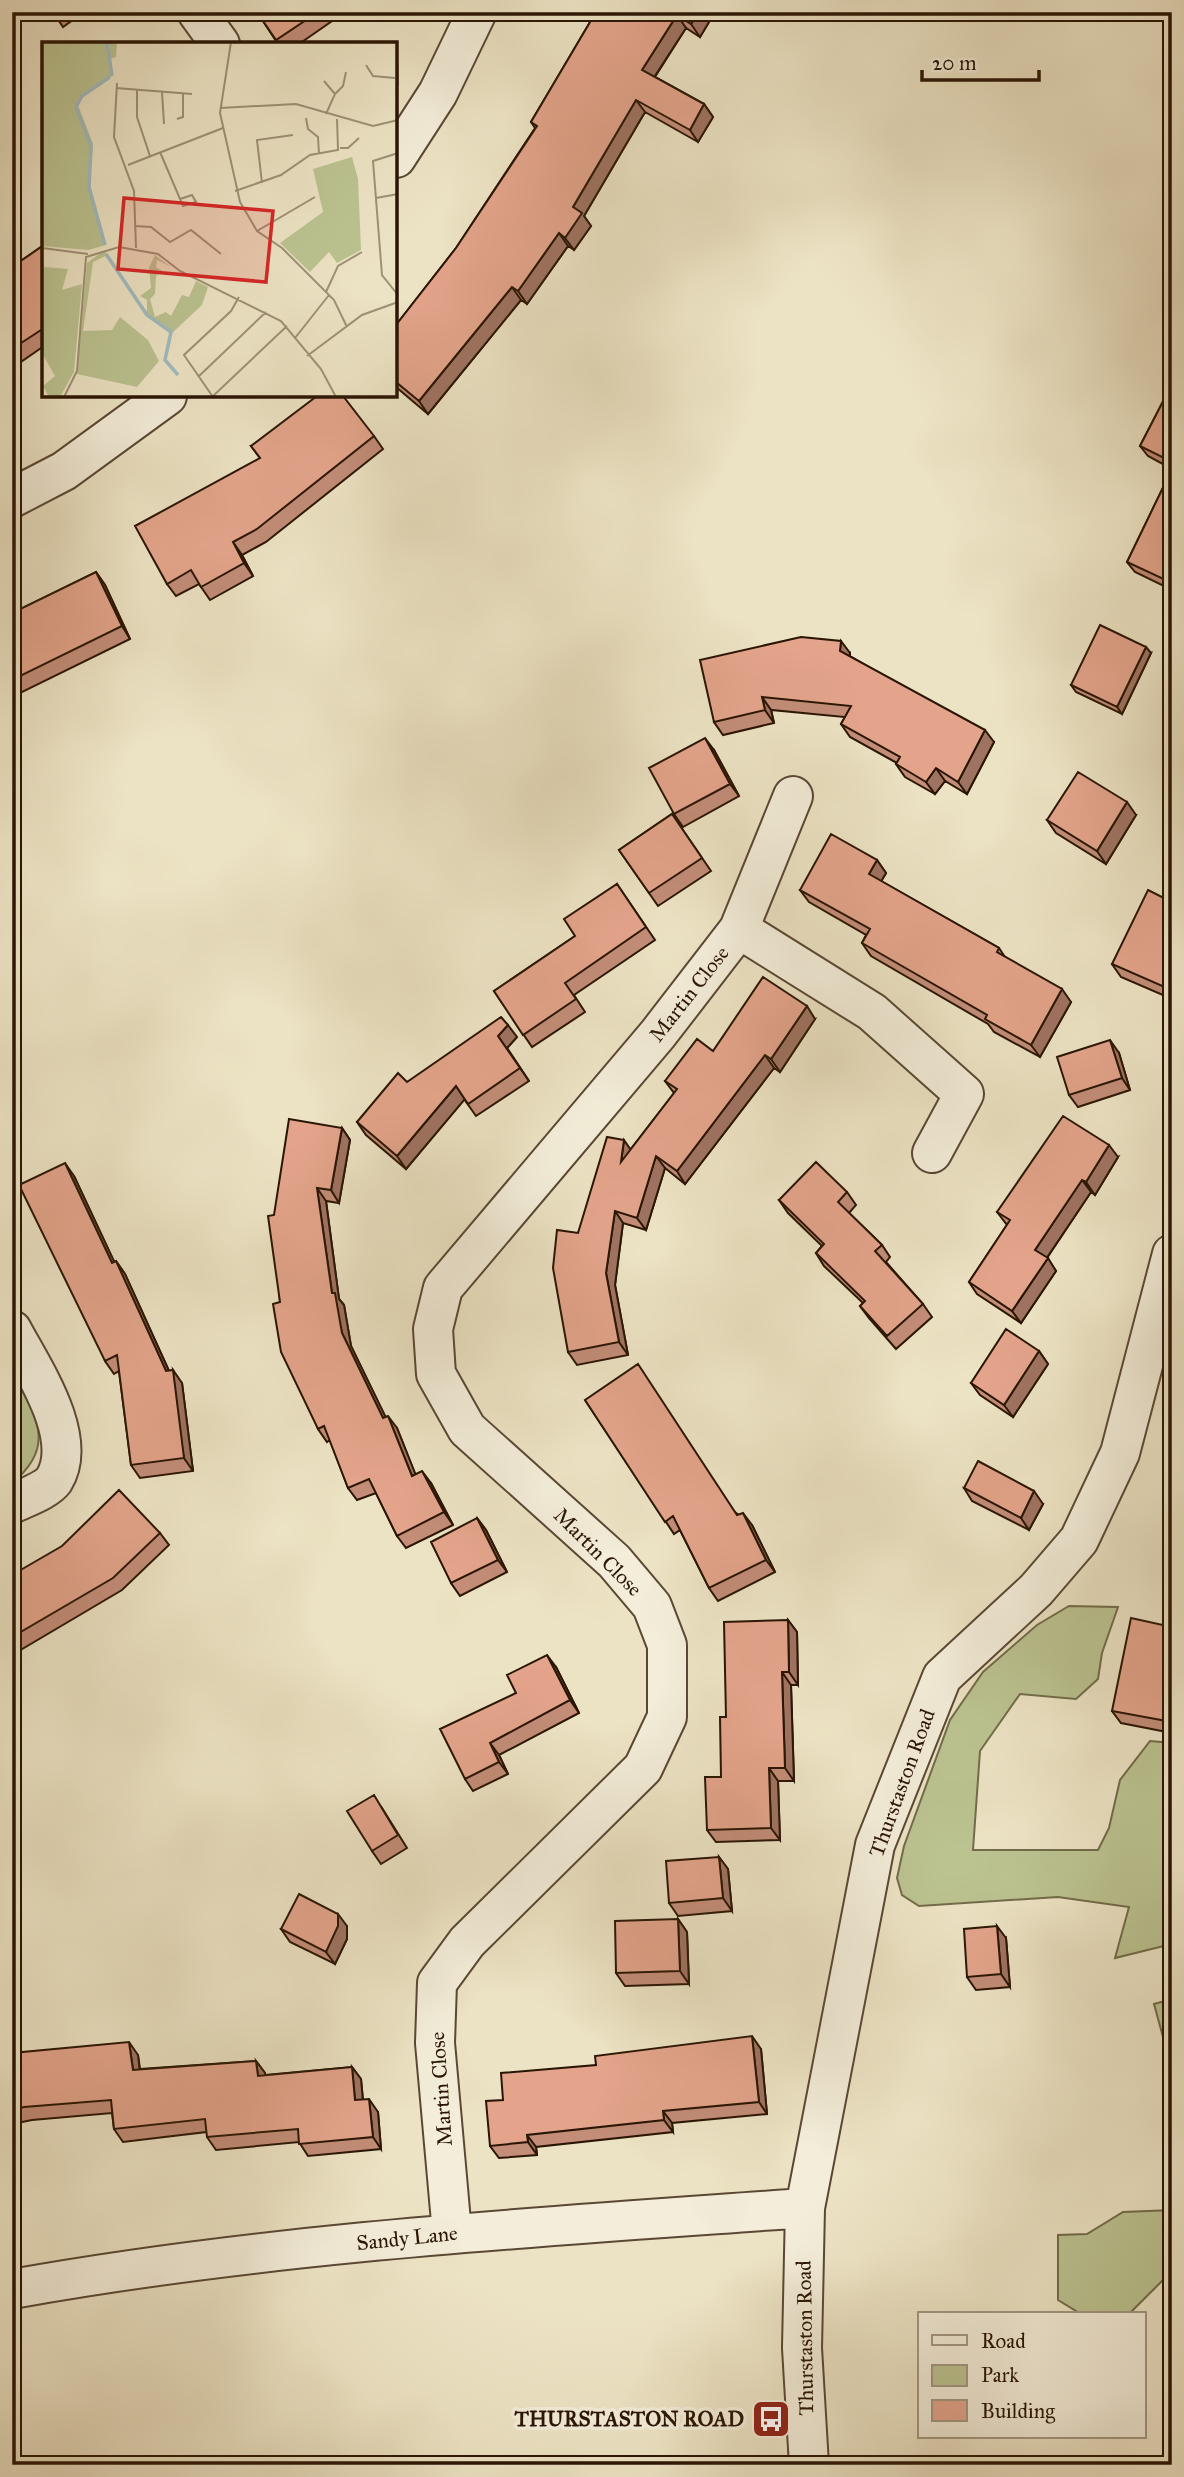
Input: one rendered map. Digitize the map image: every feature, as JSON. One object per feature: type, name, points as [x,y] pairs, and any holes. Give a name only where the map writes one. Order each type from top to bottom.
[{"type":"street","points":[[197,12],[219,42]]},
{"type":"street","points":[[397,156],[438,93],[477,12]]},
{"type":"street","points":[[12,498],[64,471],[166,397]]},
{"type":"street","name":"Martin Close","points":[[452,2233],[435,2043],[437,1983],[467,1942],[643,1768],[667,1717],[667,1645],[652,1606],[614,1561],[467,1429],[436,1374],[433,1329],[443,1287],[658,1034],[739,929],[793,796]]},
{"type":"street","name":"Martin Close","points":[[739,929],[872,1012],[964,1094],[932,1153]]},
{"type":"street","name":"Thurstaston Road","points":[[809,2465],[802,2348],[805,2208],[875,1845],[942,1677],[1036,1590],[1079,1540],[1120,1453],[1172,1254]]},
{"type":"street","points":[[12,1330],[52,1405],[61,1440],[60,1465],[52,1482],[12,1504]]},
{"type":"street","name":"Sandy Lane","points":[[12,2289],[249,2254],[452,2233],[805,2208]]},
{"type":"green space","points":[[12,1370],[34,1415],[38,1442],[35,1456],[12,1483]]},
{"type":"green space","points":[[1069,1606],[1118,1607],[1102,1653],[1098,1679],[1076,1699],[1020,1694],[980,1751],[973,1850],[1098,1850],[1109,1828],[1120,1780],[1150,1741],[1172,1743],[1172,1944],[1115,1958],[1129,1907],[1058,1897],[919,1906],[902,1895],[897,1878],[904,1846],[950,1720],[983,1672],[1037,1625]]},
{"type":"green space","points":[[1172,1999],[1172,2070],[1154,2004]]},
{"type":"green space","points":[[1172,2210],[1172,2271],[1131,2312],[1078,2312],[1058,2300],[1058,2235],[1087,2234],[1123,2212]]},
{"type":"building","points":[[257,12],[318,12],[276,40]]},
{"type":"building","points":[[596,12],[698,12],[691,24],[677,15],[642,70],[704,104],[690,130],[636,100],[573,207],[582,213],[565,238],[559,233],[518,291],[512,287],[419,401],[397,383],[397,324],[456,248],[537,126],[531,122]]},
{"type":"building","points":[[42,246],[42,329],[12,349],[12,267]]},
{"type":"building","points":[[1172,384],[1172,462],[1140,446]]},
{"type":"building","points":[[316,397],[344,397],[374,436],[257,529],[233,542],[244,563],[201,587],[191,570],[167,584],[135,526],[260,458],[251,446]]},
{"type":"building","points":[[1172,469],[1172,583],[1127,562]]},
{"type":"building","points":[[96,572],[122,626],[12,680],[12,613]]},
{"type":"building","points":[[1100,625],[1146,647],[1117,707],[1071,685]]},
{"type":"building","points":[[801,637],[841,641],[840,651],[985,730],[958,782],[936,768],[926,782],[896,764],[900,757],[841,724],[851,706],[762,697],[765,710],[714,722],[700,660]]},
{"type":"building","points":[[705,738],[730,784],[674,814],[649,768]]},
{"type":"building","points":[[1078,772],[1127,802],[1097,851],[1047,820]]},
{"type":"building","points":[[672,814],[702,858],[649,893],[619,850]]},
{"type":"building","points":[[831,834],[877,860],[869,874],[999,948],[997,952],[1062,989],[1031,1045],[985,1019],[987,1015],[862,943],[870,929],[800,890]]},
{"type":"building","points":[[617,884],[646,927],[565,983],[576,999],[523,1035],[494,991],[575,936],[564,919]]},
{"type":"building","points":[[1148,890],[1172,902],[1172,982],[1169,989],[1112,964]]},
{"type":"building","points":[[763,977],[807,1006],[771,1059],[765,1055],[677,1171],[656,1156],[637,1218],[615,1211],[606,1273],[619,1342],[568,1352],[553,1268],[557,1230],[578,1233],[607,1137],[624,1140],[621,1162],[677,1089],[665,1081],[697,1039],[713,1051]]},
{"type":"building","points":[[501,1017],[508,1025],[498,1036],[520,1068],[468,1104],[456,1086],[397,1156],[357,1122],[398,1073],[407,1082]]},
{"type":"building","points":[[1110,1040],[1122,1078],[1069,1095],[1057,1057]]},
{"type":"building","points":[[1063,1116],[1109,1145],[1086,1182],[1082,1180],[1035,1250],[1048,1258],[1012,1311],[969,1282],[1010,1220],[997,1212]]},
{"type":"building","points":[[289,1119],[342,1128],[331,1190],[317,1188],[332,1293],[335,1293],[342,1333],[383,1418],[388,1416],[412,1476],[422,1471],[444,1512],[397,1536],[369,1479],[348,1488],[324,1426],[318,1429],[281,1352],[273,1304],[280,1302],[268,1216],[274,1215]]},
{"type":"building","points":[[816,1162],[847,1192],[838,1202],[882,1245],[875,1251],[923,1304],[887,1336],[860,1306],[865,1301],[816,1253],[824,1244],[779,1200]]},
{"type":"building","points":[[65,1163],[112,1263],[116,1261],[166,1371],[173,1370],[184,1458],[131,1465],[117,1355],[105,1361],[19,1185]]},
{"type":"building","points":[[1006,1329],[1039,1351],[1004,1405],[971,1383]]},
{"type":"building","points":[[638,1364],[737,1515],[743,1513],[766,1560],[709,1588],[673,1516],[665,1522],[585,1400]]},
{"type":"building","points":[[978,1461],[1034,1491],[1021,1518],[964,1488]]},
{"type":"building","points":[[119,1490],[160,1533],[113,1578],[12,1637],[12,1575],[62,1546]]},
{"type":"building","points":[[477,1518],[498,1560],[451,1583],[431,1542]]},
{"type":"building","points":[[1131,1618],[1172,1627],[1172,1722],[1112,1711]]},
{"type":"building","points":[[788,1620],[789,1672],[782,1672],[785,1768],[769,1768],[771,1828],[707,1830],[705,1777],[721,1777],[720,1717],[726,1717],[724,1622]]},
{"type":"building","points":[[547,1655],[570,1700],[490,1743],[499,1762],[465,1779],[440,1729],[516,1693],[507,1675]]},
{"type":"building","points":[[374,1795],[398,1835],[372,1851],[347,1811]]},
{"type":"building","points":[[719,1857],[723,1898],[669,1903],[666,1861]]},
{"type":"building","points":[[299,1894],[338,1914],[338,1926],[326,1952],[281,1929]]},
{"type":"building","points":[[678,1919],[680,1971],[616,1973],[615,1921]]},
{"type":"building","points":[[997,1926],[1001,1974],[967,1977],[964,1929]]},
{"type":"building","points":[[752,2036],[759,2102],[663,2111],[664,2120],[527,2135],[528,2142],[490,2146],[486,2101],[503,2100],[501,2073],[596,2065],[595,2056]]},
{"type":"building","points":[[129,2042],[133,2070],[256,2061],[258,2076],[352,2067],[355,2100],[369,2099],[373,2137],[299,2144],[298,2129],[207,2137],[205,2119],[114,2129],[111,2100],[12,2110],[12,2053]]},
{"type":"place","name":"THURSTASTON ROAD","points":[[771,2419]]}]
